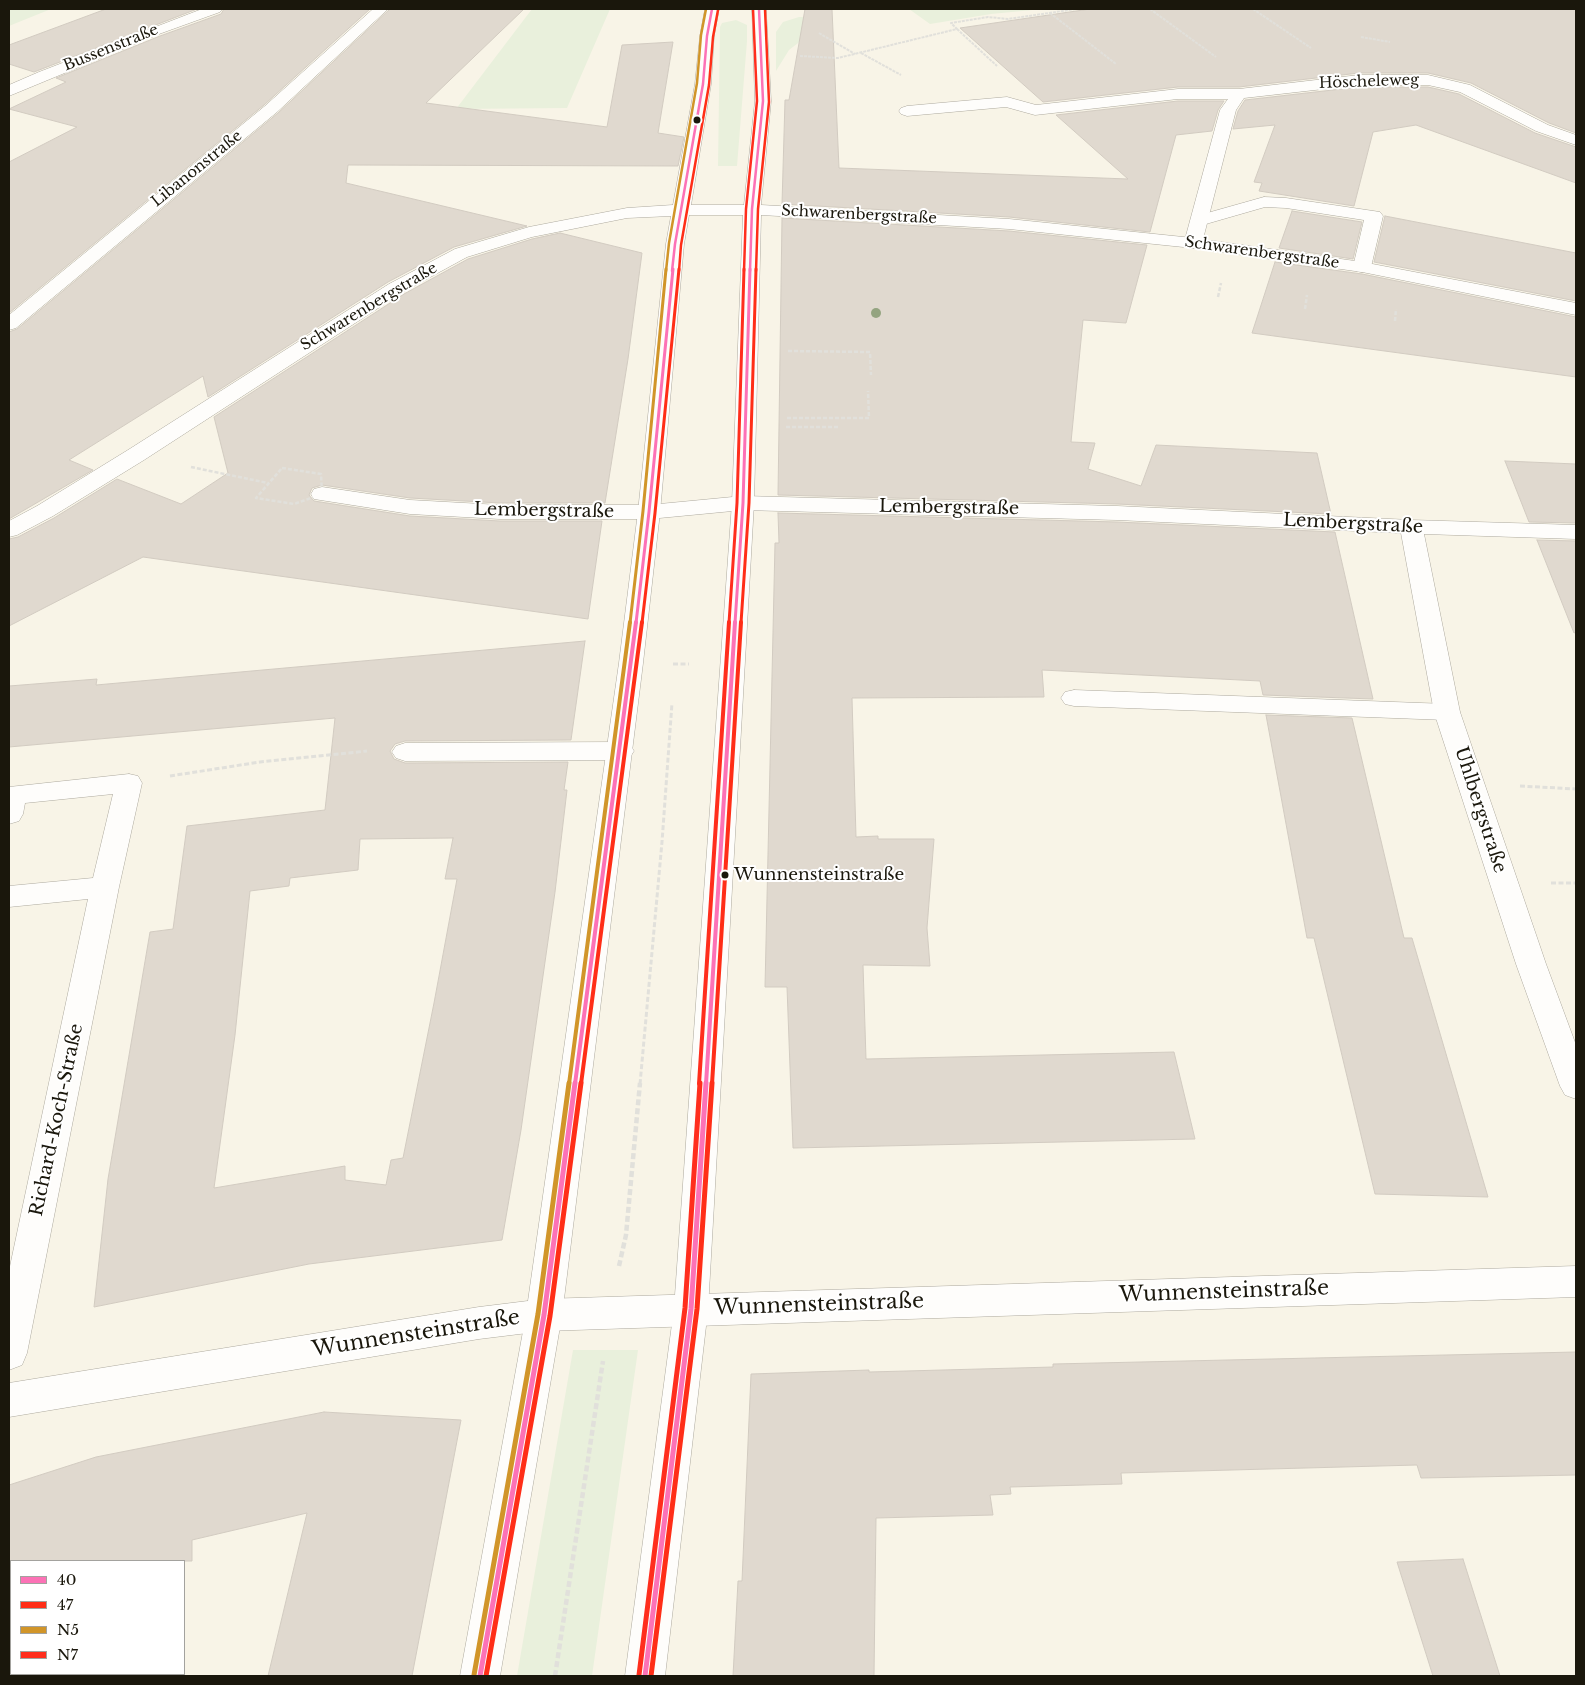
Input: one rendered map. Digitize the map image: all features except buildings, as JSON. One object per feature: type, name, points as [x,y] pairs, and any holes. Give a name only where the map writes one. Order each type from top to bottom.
[{"type":"street","name":"Bussenstraße","points":[[9,91],[44,74],[145,34],[215,9]]},
{"type":"street","name":"Libanonstraße","points":[[9,324],[270,109],[382,9]]},
{"type":"street","points":[[480,1676],[544,1315],[621,751],[649,512],[675,244],[703,84],[707,36],[712,9]]},
{"type":"street","points":[[646,1676],[691,1309],[743,503],[752,210],[763,101],[759,9]]},
{"type":"street","name":"Höscheleweg","points":[[907,111],[1007,102],[1035,110],[1178,94],[1239,94],[1359,80],[1428,80],[1465,88],[1542,128],[1576,140]]},
{"type":"street","points":[[1193,243],[1228,110],[1239,94]]},
{"type":"street","points":[[1199,221],[1264,202],[1286,203],[1374,216],[1362,267]]},
{"type":"street","name":"Schwarenbergstraße","points":[[9,530],[45,511],[136,455],[396,288],[461,253],[529,232],[564,224],[627,214],[682,210],[752,210],[1009,224],[1193,243],[1362,267],[1576,309]]},
{"type":"street","name":"Lembergstraße","points":[[322,494],[410,507],[500,512],[649,512],[743,503],[1117,513],[1411,527],[1576,532]]},
{"type":"street","name":"Uhlbergstraße","points":[[1411,527],[1447,712],[1533,970],[1576,1086]]},
{"type":"street","points":[[1074,698],[1447,712]]},
{"type":"street","points":[[405,752],[621,751]]},
{"type":"street","name":"Richard-Koch-Straße","points":[[9,814],[13,795],[129,783],[105,887],[9,1353]]},
{"type":"street","points":[[9,896],[105,887]]},
{"type":"street","name":"Wunnensteinstraße","points":[[9,1400],[469,1325],[544,1315],[1576,1281]]},
{"type":"path","points":[[1002,70],[951,23],[988,17],[1008,18],[1076,9]]},
{"type":"path","points":[[1150,9],[1223,61]]},
{"type":"path","points":[[1253,9],[1316,51]]},
{"type":"path","points":[[1050,13],[1118,65]]},
{"type":"path","points":[[805,56],[838,58],[957,29]]},
{"type":"path","points":[[818,33],[855,54]]},
{"type":"path","points":[[860,53],[886,67]]},
{"type":"path","points":[[748,351],[870,352],[871,375]]},
{"type":"path","points":[[746,422],[869,418],[868,391]]},
{"type":"path","points":[[746,422],[840,427]]},
{"type":"path","points":[[136,455],[269,483]]},
{"type":"path","points":[[282,468],[256,498],[294,504]]},
{"type":"path","points":[[674,674],[676,654]]},
{"type":"path","points":[[631,664],[732,665]]},
{"type":"path","points":[[555,1676],[609,1312],[626,1235],[662,842],[673,694]]},
{"type":"path","points":[[207,769],[360,751]]},
{"type":"path","points":[[1472,784],[1576,789]]},
{"type":"green space","points":[[9,9],[51,9],[9,26]]},
{"type":"green space","points":[[532,9],[610,9],[567,108],[456,109]]},
{"type":"green space","points":[[909,9],[1043,9],[991,14],[930,24]]},
{"type":"green space","points":[[799,17],[808,17],[802,40],[789,50],[776,71],[776,32],[783,22]]},
{"type":"green space","points":[[736,20],[747,25],[737,166],[718,166],[720,27],[722,23]]},
{"type":"green space","points":[[573,1350],[638,1350],[592,1676],[517,1676]]},
{"type":"transit line","name":"N5","points":[[474,1675],[538,1314],[625,662],[643,511],[669,243],[697,83],[701,35],[706,9]]},
{"type":"transit line","name":"40","points":[[480,1676],[544,1315],[631,663],[649,512],[675,244],[703,84],[707,36],[712,9]]},
{"type":"transit line","name":"N7","points":[[639,1675],[685,1308],[737,503],[746,209],[757,101],[753,9]]},
{"type":"transit line","name":"40","points":[[645,1676],[691,1309],[743,503],[752,209],[763,101],[759,9]]},
{"type":"transit line","name":"47","points":[[651,1676],[697,1309],[749,503],[758,209],[769,102],[765,9]]},
{"type":"transit line","name":"47","points":[[486,1676],[550,1316],[637,664],[655,513],[681,245],[709,85],[713,37],[718,10]]},
{"type":"place","name":"Wunnensteinstraße","points":[[725,875]]}]
